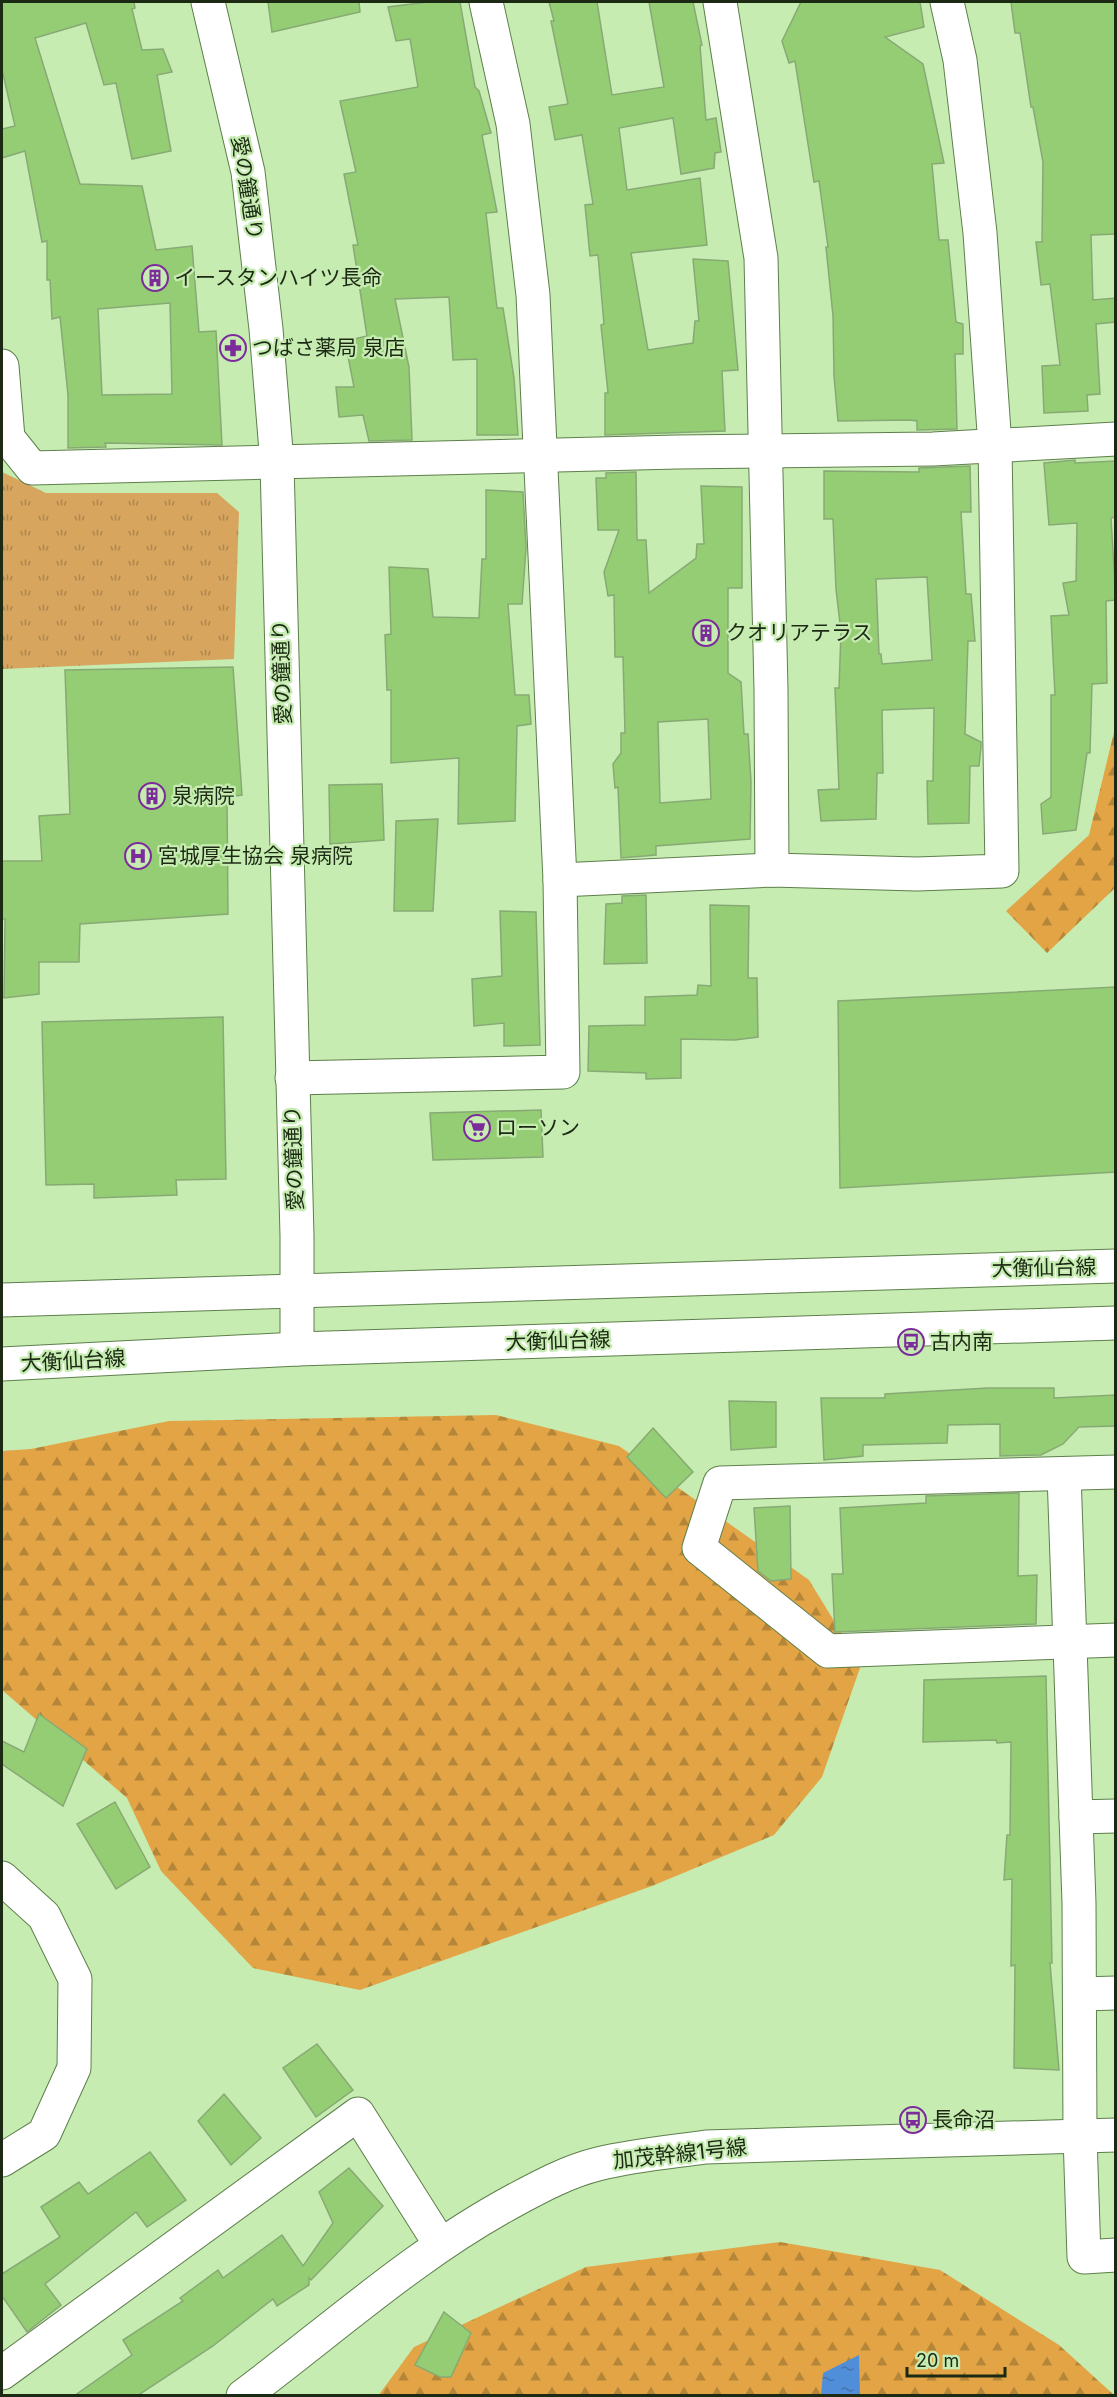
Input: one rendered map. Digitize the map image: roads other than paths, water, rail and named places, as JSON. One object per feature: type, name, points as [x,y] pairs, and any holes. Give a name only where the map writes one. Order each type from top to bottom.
[{"type":"street","name":"愛の鐘通り","points":[[208,2],[248,172],[266,329],[277,463],[297,1349]]},
{"type":"street","points":[[292,1078],[563,1072],[560,880],[533,295],[513,124],[486,2]]},
{"type":"street","points":[[720,2],[761,258],[771,690],[772,870]]},
{"type":"street","points":[[560,880],[772,870],[917,874],[1002,871],[995,446],[980,234],[960,60],[947,2]]},
{"type":"street","points":[[2,366],[8,438],[32,468],[995,446],[1116,439]]},
{"type":"street","name":"大衡仙台線","points":[[2,1300],[297,1289],[1116,1266]]},
{"type":"street","name":"大衡仙台線","points":[[2,1364],[297,1349],[1116,1323]]},
{"type":"street","points":[[1116,1472],[720,1483],[699,1548],[828,1651],[1116,1641]]},
{"type":"street","points":[[1064,1474],[1081,1994],[1080,2136],[1084,2257],[1116,2255]]},
{"type":"street","points":[[1076,1817],[1116,1816]]},
{"type":"street","points":[[2,1878],[44,1916],[75,1979],[74,2068],[44,2133],[2,2160]]},
{"type":"street","points":[[1081,1994],[1116,1993]]},
{"type":"street","points":[[2,2373],[138,2271],[358,2114],[440,2244]]},
{"type":"street","name":"加茂幹線1号線","points":[[243,2396],[440,2244],[546,2184],[597,2164],[651,2154],[706,2148],[1116,2135]]},
{"type":"water","points":[[859,2355],[860,2395],[821,2395],[823,2373]]},
{"type":"place","name":"イースタンハイツ長命","points":[[155,278]]},
{"type":"place","name":"つばさ薬局 泉店","points":[[233,348]]},
{"type":"place","name":"クオリアテラス","points":[[706,633]]},
{"type":"place","name":"泉病院","points":[[152,796]]},
{"type":"place","name":"宮城厚生協会 泉病院","points":[[138,856]]},
{"type":"place","name":"ローソン","points":[[477,1128]]},
{"type":"place","name":"古内南","points":[[911,1342]]},
{"type":"place","name":"長命沼","points":[[913,2120]]}]
